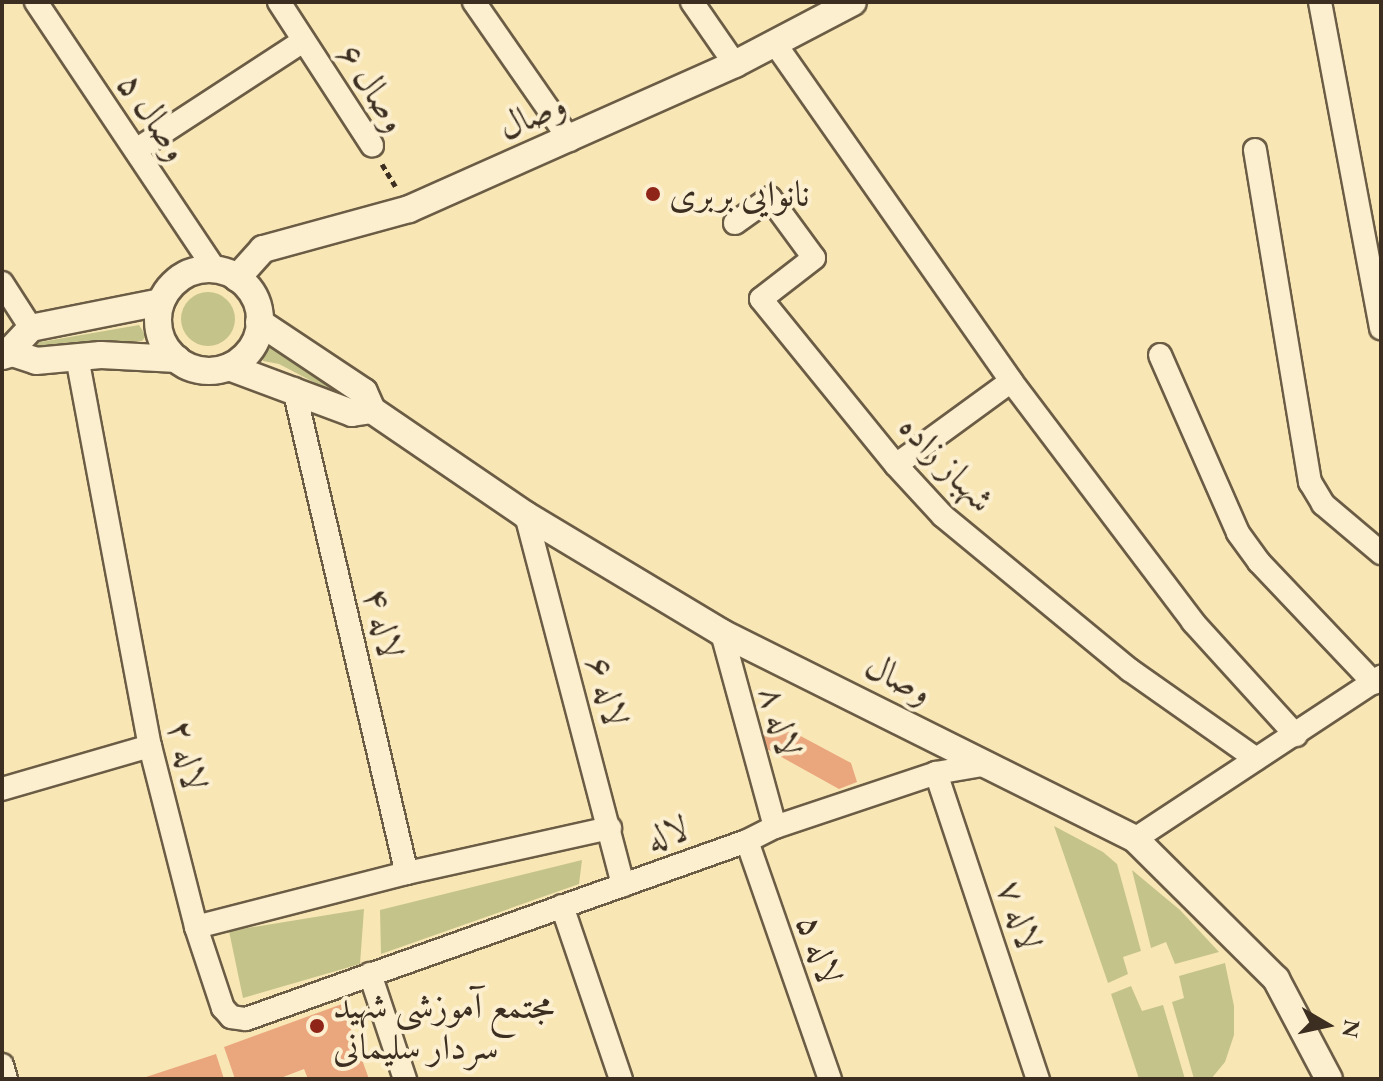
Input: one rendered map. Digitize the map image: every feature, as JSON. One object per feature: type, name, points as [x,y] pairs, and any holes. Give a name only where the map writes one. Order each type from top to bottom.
[{"type":"street","name":"وصال ۵","points":[[36,2],[136,150],[226,273]]},
{"type":"street","name":"وصال ۶","points":[[279,2],[372,145]]},
{"type":"street","points":[[474,2],[570,140]]},
{"type":"street","points":[[692,2],[735,64]]},
{"type":"street","name":"وصال","points":[[226,273],[263,249],[409,209],[570,140],[776,45],[853,2]]},
{"type":"street","points":[[1320,2],[1381,328]]},
{"type":"street","points":[[136,150],[303,41]]},
{"type":"street","points":[[776,45],[1011,381],[1193,622],[1296,735]]},
{"type":"street","points":[[1255,150],[1310,482],[1323,504],[1381,553]]},
{"type":"street","name":"شهباز زاده","points":[[735,223],[770,198],[814,258],[761,299],[896,465],[943,516],[1130,670],[1256,759]]},
{"type":"street","points":[[177,359],[160,336],[161,302],[169,287],[183,276],[226,273],[255,297],[259,322],[253,345],[229,367]]},
{"type":"street","points":[[2,283],[31,328]]},
{"type":"street","points":[[5,353],[31,328],[161,302]]},
{"type":"street","points":[[5,353],[36,361],[101,355],[177,359],[196,369],[229,367],[352,413],[372,410],[364,392],[259,322]]},
{"type":"street","points":[[1135,839],[1377,680],[1259,562],[1238,533],[1160,355]]},
{"type":"street","name":"لاله ۲","points":[[77,357],[150,746],[196,927],[223,1008],[231,1017],[246,1019],[370,974]]},
{"type":"street","points":[[896,465],[1011,381]]},
{"type":"street","name":"لاله ۴","points":[[294,389],[407,873]]},
{"type":"street","name":"وصال","points":[[372,410],[526,515],[722,633],[1135,839],[1276,979],[1329,1079]]},
{"type":"street","name":"لاله ۶","points":[[526,515],[623,885]]},
{"type":"street","name":"لاله ۸","points":[[722,633],[775,827]]},
{"type":"street","points":[[2,789],[150,746]]},
{"type":"street","name":"لاله","points":[[370,974],[747,841],[775,827],[936,773],[988,764]]},
{"type":"street","name":"لاله ۷","points":[[936,773],[1038,1079]]},
{"type":"street","points":[[196,927],[407,873],[610,828]]},
{"type":"street","name":"لاله ۵","points":[[747,841],[830,1079]]},
{"type":"street","points":[[562,906],[621,1079]]},
{"type":"street","points":[[370,974],[405,1079]]},
{"type":"street","points":[[2,1065],[6,1079]]},
{"type":"path","name":"وصال ۶","points":[[372,145],[409,209]]},
{"type":"shaded area","points":[[208,292],[227,300],[235,319],[227,338],[208,346],[189,338],[181,319],[189,300]]},
{"type":"shaded area","points":[[139,325],[146,336],[142,341],[36,349],[35,343]]},
{"type":"shaded area","points":[[269,341],[301,367],[352,396],[350,401],[279,364],[263,361],[262,350]]},
{"type":"shaded area","points":[[1054,826],[1103,852],[1117,864],[1141,951],[1123,957],[1128,974],[1108,983]]},
{"type":"shaded area","points":[[582,860],[579,884],[381,954],[380,910]]},
{"type":"shaded area","points":[[1132,870],[1180,910],[1219,952],[1175,964],[1166,942],[1151,948]]},
{"type":"shaded area","points":[[364,909],[360,964],[243,998],[229,931]]},
{"type":"shaded area","points":[[1225,963],[1234,1006],[1234,1035],[1225,1062],[1211,1079],[1194,1079],[1172,1002],[1184,998],[1179,976]]},
{"type":"shaded area","points":[[1131,986],[1142,1011],[1163,1005],[1185,1079],[1139,1079],[1111,994]]},
{"type":"building","points":[[780,725],[851,763],[857,782],[839,789],[767,749],[761,732]]},
{"type":"building","name":"مجتمع آموزشی شهید سردار سلیمانی","points":[[342,1004],[369,1079],[308,1079],[304,1069],[278,1079],[235,1079],[224,1047]]},
{"type":"building","points":[[216,1054],[224,1079],[143,1079],[143,1078]]},
{"type":"place","name":"نانوایی بربری","points":[[653,194]]},
{"type":"place","name":"مجتمع آموزشی شهید سردار سلیمانی","points":[[317,1026]]}]
